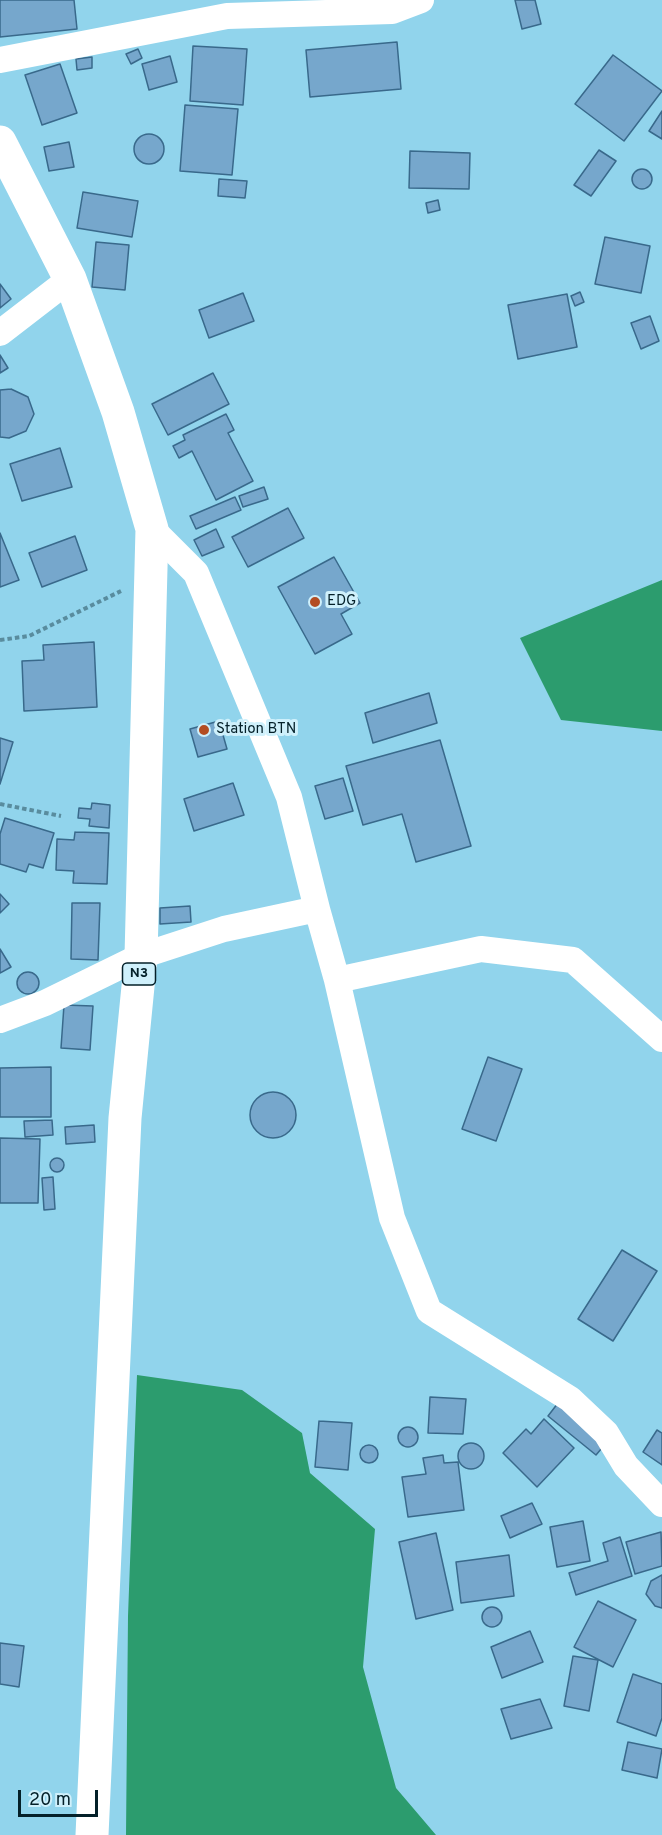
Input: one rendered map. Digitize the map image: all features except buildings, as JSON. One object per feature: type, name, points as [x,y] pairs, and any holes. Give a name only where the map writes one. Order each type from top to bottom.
[{"type":"highway","name":"N3","points":[[0,142],[70,279],[118,412],[152,529],[141,956],[126,1118],[92,1835]]},
{"type":"street","points":[[0,60],[227,16],[392,11],[421,0]]},
{"type":"street","points":[[0,333],[70,279]]},
{"type":"street","points":[[152,529],[196,573],[289,797],[337,980],[392,1218],[429,1311],[570,1399],[606,1433],[626,1466],[662,1504]]},
{"type":"street","points":[[0,1020],[45,1003],[141,956],[224,929],[317,909]]},
{"type":"street","points":[[337,980],[481,949],[573,960],[662,1039]]},
{"type":"path","points":[[0,640],[29,636],[149,577]]},
{"type":"path","points":[[0,804],[61,816]]},
{"type":"green space","points":[[662,580],[662,731],[561,720],[520,638]]},
{"type":"green space","points":[[137,1375],[242,1390],[302,1433],[310,1473],[375,1529],[363,1667],[396,1788],[436,1835],[126,1835],[128,1616]]},
{"type":"place","name":"EDG","points":[[315,602]]},
{"type":"place","name":"Station BTN","points":[[204,730]]}]
